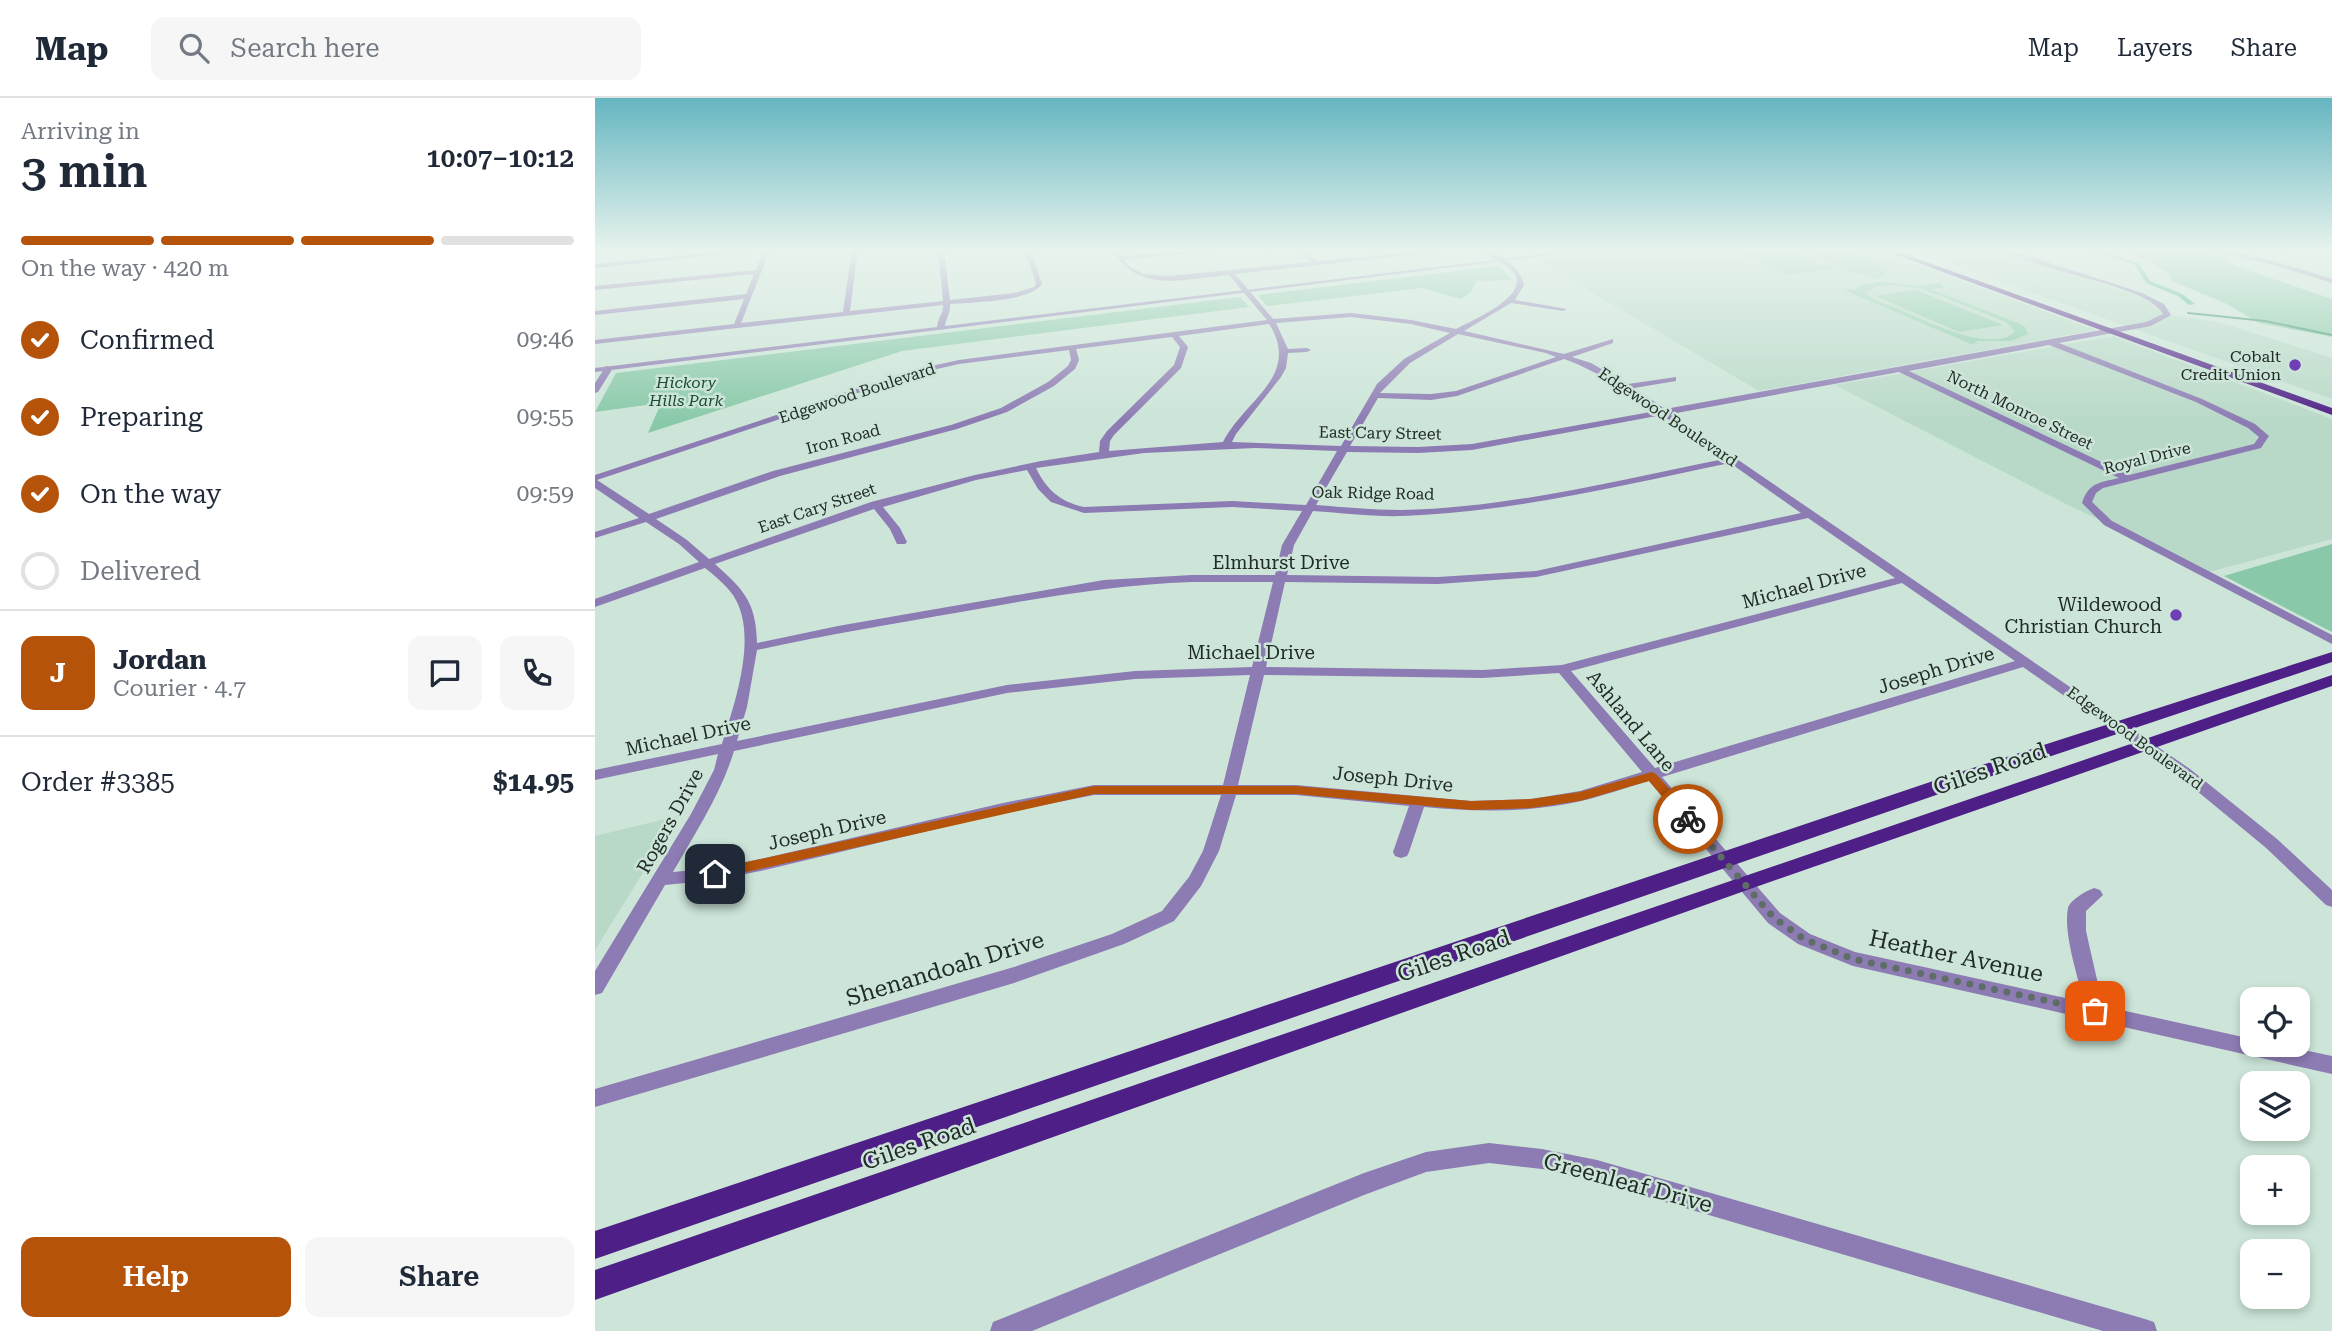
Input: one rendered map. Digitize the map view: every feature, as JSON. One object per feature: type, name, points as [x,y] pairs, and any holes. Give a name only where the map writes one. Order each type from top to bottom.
[{"type":"main road","points":[[2051,308],[2332,405]]},
{"type":"main road","points":[[2055,308],[2332,412]]},
{"type":"main road","name":"Giles Road","points":[[595,1245],[1724,860],[2332,657]]},
{"type":"main road","name":"Giles Road","points":[[595,1285],[2332,680]]},
{"type":"street","points":[[595,313],[644,308]]},
{"type":"street","points":[[737,324],[743,308]]},
{"type":"street","points":[[846,314],[847,308]]},
{"type":"street","points":[[595,342],[737,324],[939,308]]},
{"type":"street","points":[[947,308],[957,326]]},
{"type":"street","points":[[941,328],[947,308]]},
{"type":"street","points":[[595,370],[1109,308]]},
{"type":"street","points":[[1226,445],[1232,433],[1282,368],[1286,351],[1283,340],[1259,308]]},
{"type":"street","name":"Shenandoah Drive","points":[[595,1098],[1014,975],[1118,939],[1168,916],[1195,881],[1212,851],[1230,790],[1288,545],[1374,395],[1407,361],[1499,308]]},
{"type":"street","points":[[1553,308],[1563,309]]},
{"type":"street","name":"East Cary Street","points":[[595,603],[875,504],[946,484],[1030,466],[1104,454],[1226,445],[1423,452],[1472,447],[2115,330],[2158,321],[2167,315],[2163,308]]},
{"type":"street","name":"Edgewood Boulevard","points":[[595,480],[891,379],[935,367],[1072,347],[1270,321],[1387,314],[1529,346],[1588,365],[1627,387],[2027,662],[2233,810],[2332,900]]},
{"type":"street","points":[[1104,454],[1105,441],[1110,433],[1178,366],[1184,347],[1174,334]]},
{"type":"street","points":[[1374,395],[1431,397],[1457,393],[1610,341]]},
{"type":"street","name":"Royal Drive","points":[[2050,343],[2227,413],[2245,421],[2264,436],[2258,446],[2127,478],[2091,491],[2087,502],[2091,509],[2120,529],[2332,640]]},
{"type":"street","name":"Iron Road","points":[[595,535],[762,478],[840,455],[950,429],[1005,410],[1031,398],[1072,367],[1075,360],[1072,347]]},
{"type":"street","points":[[1286,351],[1307,350]]},
{"type":"street","points":[[935,367],[946,376]]},
{"type":"street","points":[[595,390],[609,368]]},
{"type":"street","name":"North Monroe Street","points":[[1901,370],[2127,478]]},
{"type":"street","points":[[1627,387],[1674,379]]},
{"type":"street","name":"Oak Ridge Road","points":[[1030,466],[1037,482],[1048,495],[1061,505],[1075,510],[1232,503],[1401,513],[1494,506],[1733,460]]},
{"type":"street","name":"Rogers Drive","points":[[595,480],[683,542],[729,583],[739,595],[750,618],[751,648],[740,707],[729,746],[698,815],[595,987]]},
{"type":"street","points":[[875,504],[895,528],[901,542]]},
{"type":"street","name":"Elmhurst Drive","points":[[751,648],[830,631],[1117,582],[1279,578],[1412,582],[1536,574],[1810,514]]},
{"type":"street","name":"Michael Drive","points":[[595,775],[1007,689],[1071,680],[1128,674],[1352,671],[1458,677],[1562,669],[1904,579]]},
{"type":"street","name":"Joseph Drive","points":[[660,879],[715,874],[765,864],[1003,808],[1094,790],[1324,791],[1418,803],[1471,806],[1531,804],[1580,796],[1652,776],[2027,662]]},
{"type":"street","name":"Ashland Lane","points":[[1562,669],[1724,860]]},
{"type":"street","points":[[1401,852],[1418,803]]},
{"type":"street","name":"Heather Avenue","points":[[1724,860],[1774,918],[1804,939],[1853,959],[2332,1065]]},
{"type":"street","points":[[2094,895],[2077,908],[2077,931],[2095,1011]]},
{"type":"street","name":"Greenleaf Drive","points":[[1002,1331],[1364,1184],[1426,1163],[1489,1153],[1542,1159],[1597,1171],[2145,1331]]},
{"type":"shaded area","points":[[1617,308],[2035,308],[2096,330],[1759,391]]},
{"type":"shaded area","points":[[2074,308],[2158,308],[2162,314],[2219,322],[2332,358],[2332,399]]},
{"type":"shaded area","points":[[2113,336],[2332,419],[2332,539],[2209,572],[2064,503],[1835,385]]},
{"type":"shaded area","points":[[678,816],[605,934],[595,950],[595,836]]},
{"type":"green space","name":"Hickory Hills Park","points":[[1153,308],[1245,308],[902,351],[648,433],[661,403],[595,412],[616,373]]},
{"type":"green space","points":[[1885,308],[1894,308],[1929,323],[1977,338],[1993,340],[2015,331],[2006,322],[1970,308],[1978,308],[2018,323],[2025,327],[2028,334],[2011,341],[1975,341],[1978,343],[1971,344]]},
{"type":"green space","points":[[1902,308],[1960,308],[2003,325],[1959,332]]},
{"type":"green space","points":[[2233,308],[2332,308],[2332,337],[2259,323]]},
{"type":"green space","points":[[2332,544],[2332,632],[2224,576]]},
{"type":"waterway","points":[[2188,313],[2265,321],[2332,335]]},
{"type":"way so far","points":[[1688,819],[1774,918],[1804,939],[1853,959],[2095,1011]]},
{"type":"place","name":"Cobalt Credit Union","points":[[2295,365]]},
{"type":"place","name":"Wildewood Christian Church","points":[[2176,615]]},
{"type":"route","points":[[715,874],[1003,808],[1094,790],[1324,791],[1418,803],[1471,806],[1531,804],[1580,796],[1652,776],[1688,819]]}]
